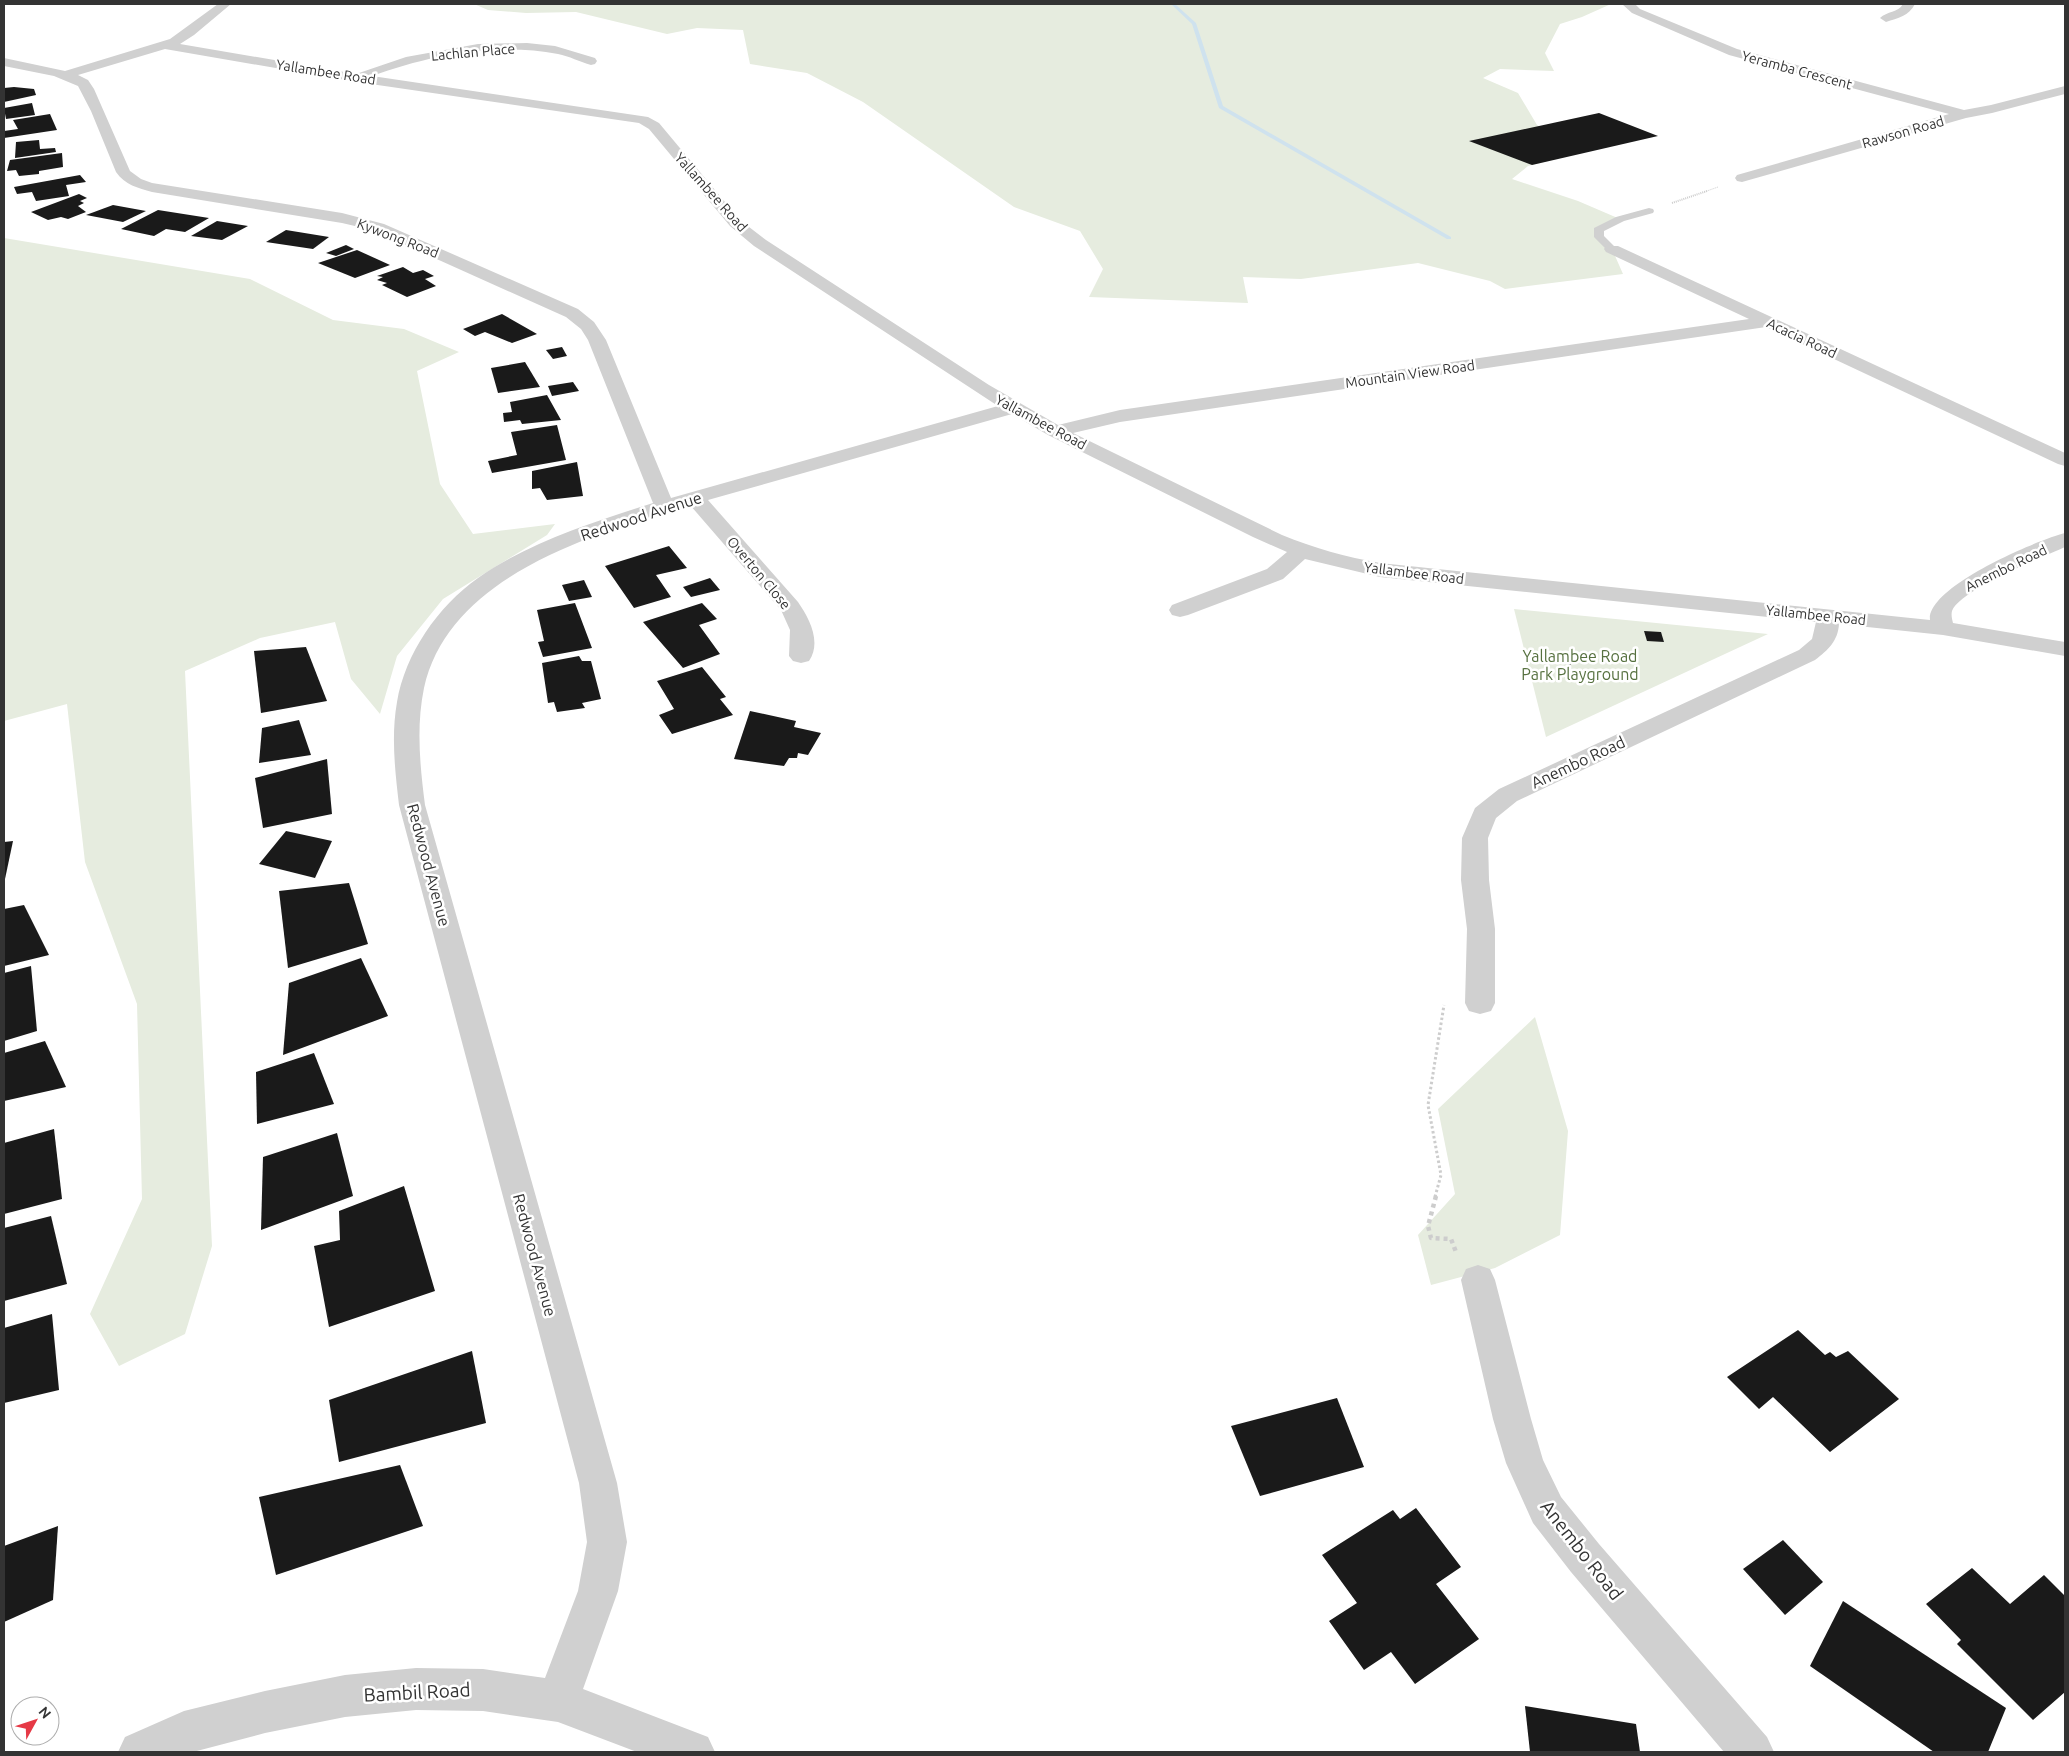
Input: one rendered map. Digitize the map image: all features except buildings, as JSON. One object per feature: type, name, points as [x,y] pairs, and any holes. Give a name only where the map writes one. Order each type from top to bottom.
[{"type":"street","points":[[64,76],[182,38],[225,4]]},
{"type":"street","points":[[1886,18],[1901,13],[1907,9],[1909,4]]},
{"type":"street","name":"Yeramba Crescent","points":[[1632,7],[1733,52],[1964,114]]},
{"type":"street","name":"Yallambee Road","points":[[165,45],[357,78],[623,116],[650,123],[735,223],[747,233],[788,262],[1012,408],[1282,544],[1329,560],[1380,570],[1943,628],[2065,649]]},
{"type":"street","name":"Lachlan Place","points":[[357,78],[410,59],[476,49],[508,47],[552,49],[591,61]]},
{"type":"street","name":"Kywong Road","points":[[4,62],[64,76],[77,80],[86,86],[123,172],[132,180],[151,187],[342,218],[378,227],[560,308],[580,319],[593,332],[597,340],[664,505]]},
{"type":"street","name":"Rawson Road","points":[[1742,178],[1964,114],[1992,109],[2065,90]]},
{"type":"street","name":"Acacia Road","points":[[1612,249],[2065,460]]},
{"type":"street","name":"Mountain View Road","points":[[1055,431],[1120,416],[1766,322]]},
{"type":"street","name":"Redwood Avenue","points":[[558,1701],[598,1591],[607,1542],[598,1483],[412,805],[406,752],[408,709],[418,670],[445,624],[475,591],[511,568],[546,550],[586,533],[664,505],[695,498],[1012,408]]},
{"type":"street","name":"Overton Close","points":[[695,498],[790,608],[799,621],[804,634],[801,656]]},
{"type":"street","name":"Anembo Road","points":[[1943,628],[1940,615],[1942,608],[1955,593],[1971,583],[2065,539]]},
{"type":"street","points":[[1180,610],[1275,574],[1301,551]]},
{"type":"street","name":"Anembo Road","points":[[1480,1003],[1481,929],[1475,880],[1475,838],[1484,814],[1508,795],[1808,655],[1824,639],[1828,631],[1827,617]]},
{"type":"street","name":"Anembo Road","points":[[1478,1280],[1512,1419],[1525,1463],[1547,1510],[1585,1558],[1752,1752]]},
{"type":"street","name":"Bambil Road","points":[[140,1752],[184,1733],[265,1712],[345,1696],[416,1689],[483,1690],[558,1701],[693,1752]]},
{"type":"lane","name":"Acacia Road","points":[[1612,249],[1599,237],[1598,230],[1620,219],[1649,211]]},
{"type":"path","points":[[1649,211],[1742,178]]},
{"type":"path","points":[[1478,1280],[1464,1272],[1451,1239],[1431,1238],[1428,1226],[1441,1175],[1428,1105],[1445,1000],[1480,1003]]},
{"type":"green space","points":[[474,4],[1611,4],[1582,17],[1560,24],[1545,53],[1554,71],[1500,69],[1483,78],[1518,93],[1537,125],[1584,152],[1528,166],[1512,179],[1578,201],[1620,219],[1598,230],[1612,249],[1623,274],[1505,289],[1490,281],[1418,263],[1301,279],[1243,277],[1248,303],[1089,297],[1103,269],[1080,231],[1014,207],[863,102],[807,73],[750,64],[743,30],[697,28],[667,34],[576,12],[526,13],[488,10]]},
{"type":"green space","points":[[4,238],[250,279],[333,320],[404,329],[459,352],[417,371],[440,484],[473,534],[555,524],[547,535],[443,599],[397,656],[380,714],[351,679],[335,622],[260,638],[185,671],[212,1246],[185,1334],[119,1366],[90,1314],[142,1199],[137,1004],[85,862],[67,704],[4,721]]},
{"type":"green space","name":"Yallambee Road Park Playground","points":[[1514,609],[1768,634],[1546,737]]},
{"type":"green space","points":[[1535,1017],[1568,1131],[1560,1235],[1495,1268],[1431,1285],[1418,1235],[1455,1194],[1438,1109]]},
{"type":"waterway","points":[[1173,4],[1194,23],[1221,107],[1449,238]]}]
